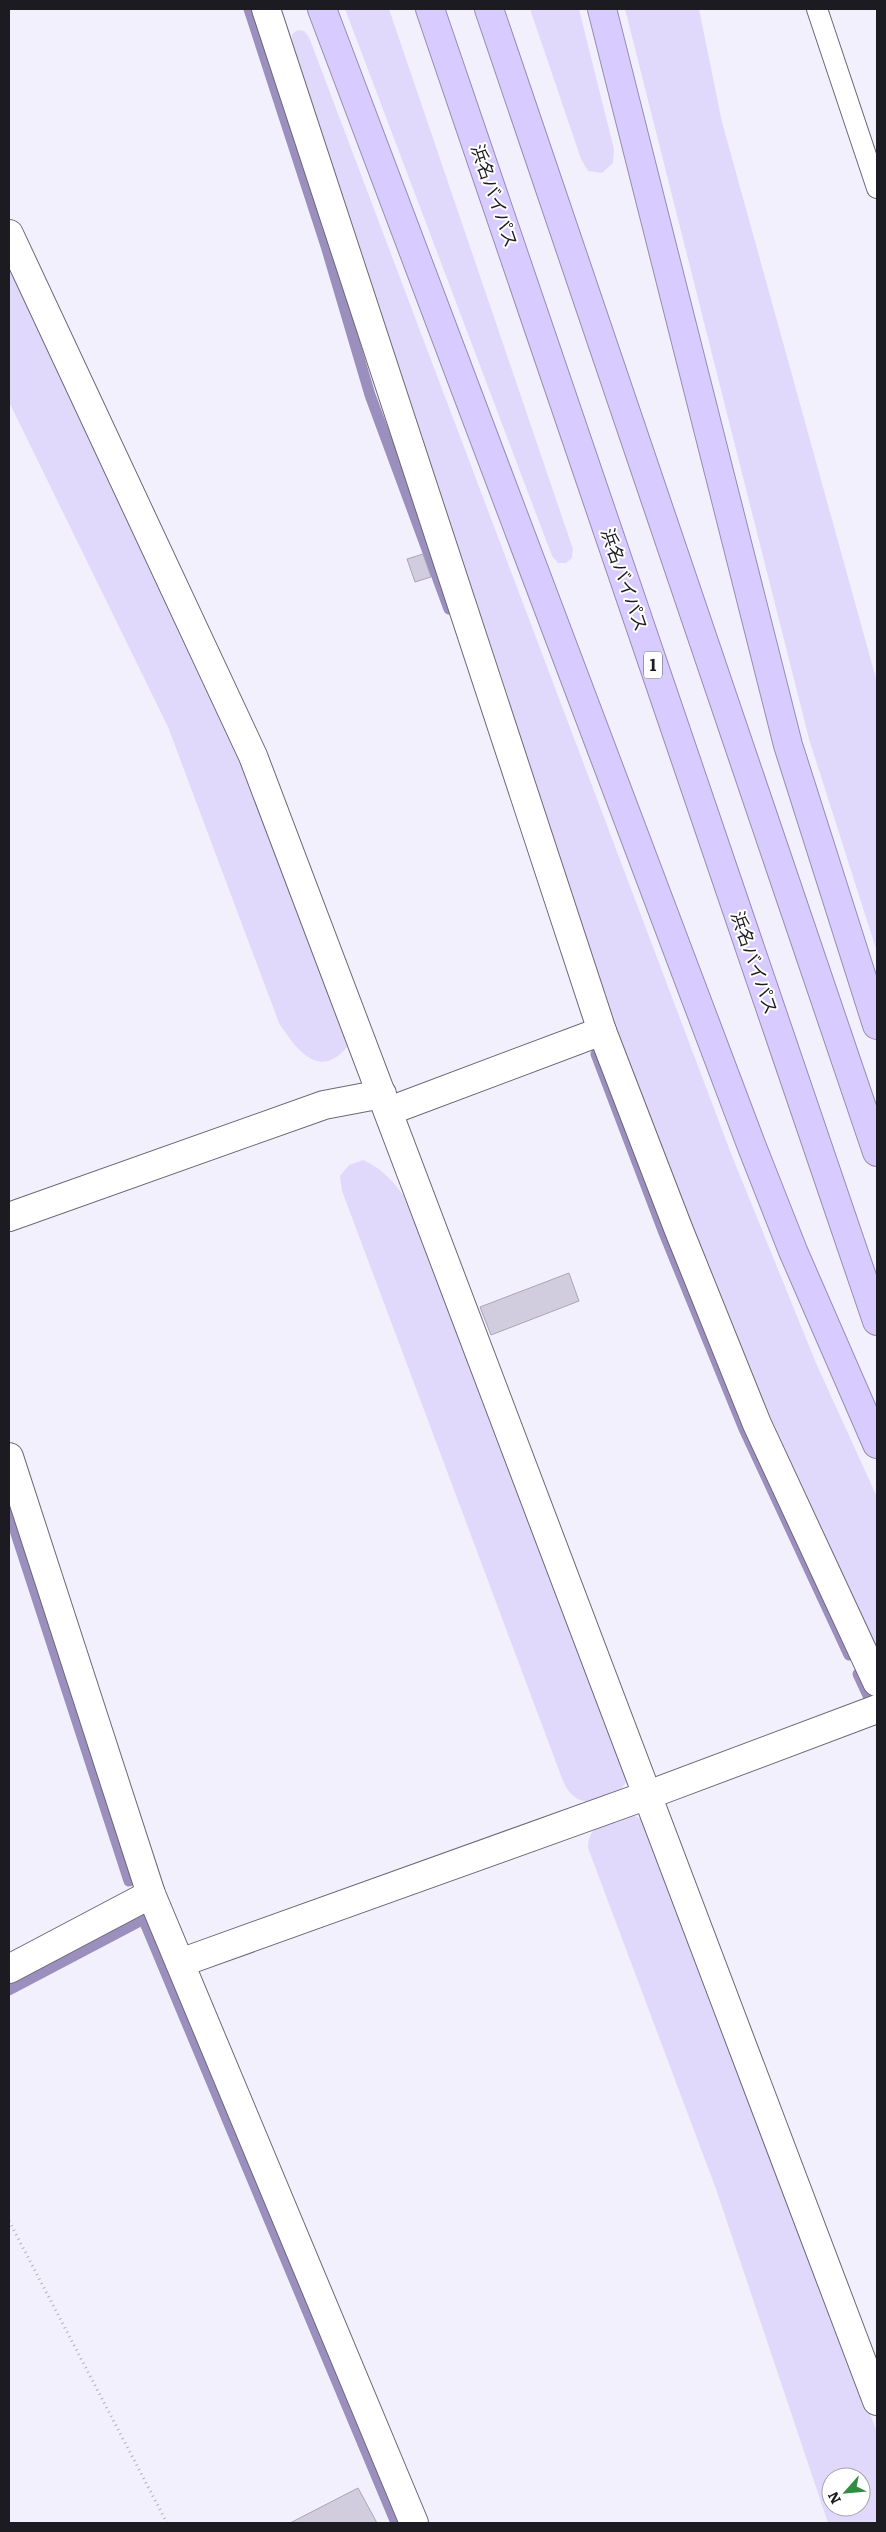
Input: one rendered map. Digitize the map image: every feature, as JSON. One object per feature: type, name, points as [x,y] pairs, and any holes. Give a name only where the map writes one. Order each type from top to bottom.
[{"type":"highway","points":[[322,9],[752,1147],[797,1260],[877,1444]]},
{"type":"highway","name":"浜名バイパス","points":[[430,9],[877,1321]]},
{"type":"highway","points":[[488,9],[877,1152]]},
{"type":"highway","points":[[602,9],[788,745],[877,1025]]},
{"type":"street","points":[[266,9],[602,1031],[678,1228],[757,1424],[877,1682]]},
{"type":"street","points":[[9,234],[253,756],[877,2401]]},
{"type":"street","points":[[9,1217],[324,1105],[385,1103],[602,1031]]},
{"type":"street","points":[[9,1458],[151,1894],[414,2523]]},
{"type":"street","points":[[180,1963],[648,1795],[877,1709]]},
{"type":"street","points":[[9,1969],[151,1894]]},
{"type":"lane","points":[[817,9],[877,188]]},
{"type":"path","points":[[9,2221],[167,2523]]},
{"type":"shaded area","points":[[345,9],[389,9],[573,549],[572,558],[566,563],[558,563],[552,556]]},
{"type":"shaded area","points":[[530,9],[579,9],[614,149],[613,163],[602,173],[588,171],[581,159]]},
{"type":"shaded area","points":[[625,9],[699,9],[722,122],[877,682],[877,952],[809,739]]},
{"type":"shaded area","points":[[298,30],[304,31],[309,37],[732,1156],[816,1363],[877,1497],[877,1649],[770,1418],[690,1223],[615,1026],[292,41],[292,34]]},
{"type":"shaded area","points":[[9,260],[243,760],[346,1032],[347,1047],[337,1057],[327,1061],[309,1058],[293,1042],[279,1023],[168,727],[9,402]]},
{"type":"shaded area","points":[[363,1160],[388,1177],[407,1200],[627,1780],[619,1790],[600,1800],[587,1801],[576,1798],[571,1794],[563,1781],[342,1191],[340,1176],[349,1165]]},
{"type":"shaded area","points":[[632,1815],[642,1819],[649,1830],[877,2432],[877,2523],[828,2523],[826,2517],[871,2517],[871,2467],[821,2467],[821,2502],[716,2189],[588,1848],[589,1839],[596,1828]]},
{"type":"building","points":[[423,554],[431,577],[415,582],[407,559]]},
{"type":"building","points":[[569,1273],[579,1301],[491,1335],[480,1307]]},
{"type":"building","points":[[358,2488],[377,2523],[290,2523]]},
{"type":"waterway","points":[[249,9],[326,246],[370,395],[449,609]]},
{"type":"waterway","points":[[596,1054],[664,1233],[744,1429],[849,1655]]},
{"type":"waterway","points":[[9,1512],[129,1881]]},
{"type":"waterway","points":[[858,1674],[870,1700]]},
{"type":"waterway","points":[[9,1990],[144,1919]]},
{"type":"waterway","points":[[145,1923],[396,2523]]}]
